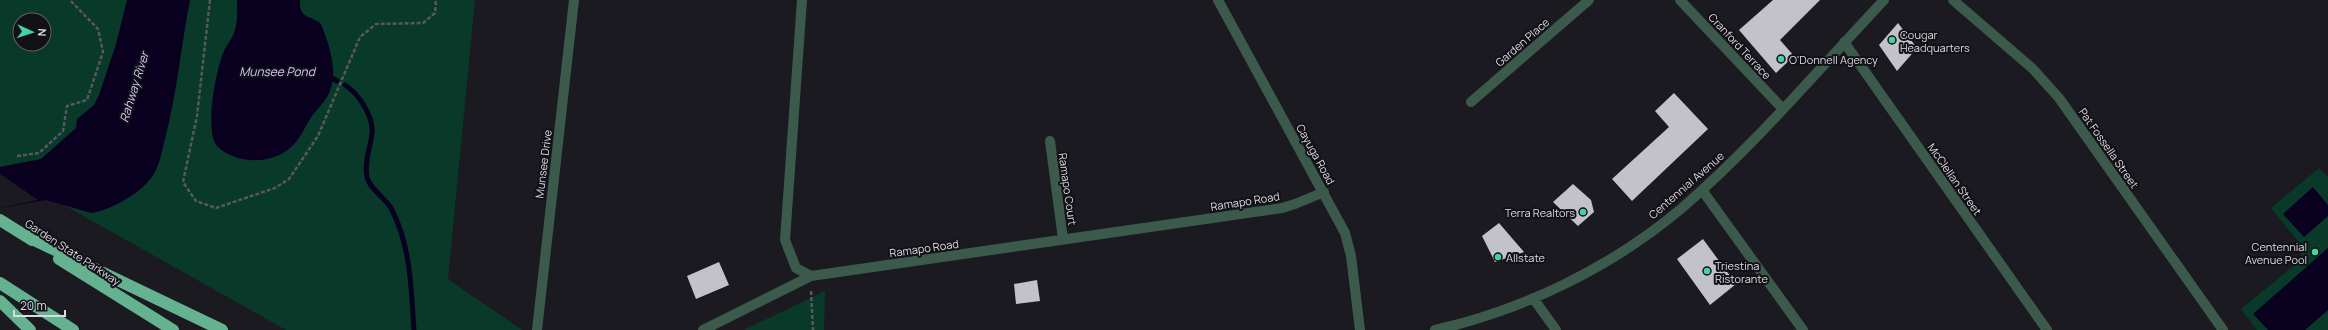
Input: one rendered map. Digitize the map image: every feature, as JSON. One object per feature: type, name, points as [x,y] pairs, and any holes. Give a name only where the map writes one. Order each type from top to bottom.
[{"type":"highway","name":"Garden State Parkway","points":[[0,220],[26,236],[67,265],[174,330]]},
{"type":"highway","points":[[26,236],[222,330]]},
{"type":"highway","points":[[0,283],[73,330]]},
{"type":"highway","points":[[0,301],[30,330]]},
{"type":"street","name":"Munsee Drive","points":[[537,330],[574,0]]},
{"type":"street","points":[[802,0],[785,240],[796,268],[811,276]]},
{"type":"street","name":"Cayuga Road","points":[[1218,0],[1341,223],[1349,244],[1360,330]]},
{"type":"street","name":"Garden Place","points":[[1471,102],[1589,0]]},
{"type":"street","name":"Cranford Terrace","points":[[1680,0],[1782,108]]},
{"type":"street","name":"Centennial Avenue","points":[[1435,330],[1472,320],[1533,298],[1573,280],[1620,252],[1665,222],[1702,190],[1884,0]]},
{"type":"street","name":"Pat Fossella Street","points":[[1953,0],[2033,69],[2051,88],[2223,330]]},
{"type":"street","name":"McClellan Street","points":[[1844,42],[2043,328]]},
{"type":"street","name":"Ramapo Court","points":[[1050,141],[1063,239]]},
{"type":"street","points":[[1702,190],[1803,330]]},
{"type":"street","name":"Ramapo Road","points":[[811,276],[1282,208],[1324,192]]},
{"type":"street","points":[[703,330],[811,276]]},
{"type":"street","points":[[1533,298],[1556,330]]},
{"type":"path","points":[[17,156],[39,153],[63,132],[68,106],[87,100],[104,52],[98,29],[70,0]]},
{"type":"path","points":[[210,0],[197,116],[183,182],[196,201],[216,208],[275,188],[289,179],[318,136],[360,37],[376,24],[423,23],[435,13],[436,0]]},
{"type":"path","points":[[811,276],[813,330]]},
{"type":"green space","points":[[0,0],[475,0],[448,279],[522,330],[286,330],[0,169]]},
{"type":"green space","name":"Centennial Avenue Pool","points":[[2319,168],[2328,177],[2328,330],[2257,330],[2241,309],[2302,259],[2301,245],[2271,208]]},
{"type":"green space","points":[[825,291],[824,330],[744,330]]},
{"type":"water","name":"Rahway River","points":[[127,0],[190,0],[169,122],[159,161],[154,174],[149,181],[126,199],[108,208],[91,213],[46,200],[0,208],[0,167],[41,159],[76,128],[77,119],[94,105],[99,95],[116,44]]},
{"type":"water","name":"Munsee Pond","points":[[237,0],[300,0],[301,11],[303,14],[321,24],[332,57],[333,74],[330,91],[312,116],[300,137],[294,145],[282,154],[263,160],[243,159],[224,152],[217,146],[213,139],[211,128],[211,114],[215,85],[221,59],[235,30],[237,19]]},
{"type":"water","points":[[2313,187],[2328,205],[2328,216],[2304,237],[2283,214]]},
{"type":"water","points":[[2328,248],[2328,310],[2305,330],[2268,330],[2253,314]]},
{"type":"pier","points":[[0,174],[38,200],[0,208]]},
{"type":"building","points":[[1773,0],[1820,0],[1780,40],[1794,56],[1776,73],[1739,30]]},
{"type":"building","points":[[1898,23],[1917,48],[1897,71],[1879,45]]},
{"type":"building","points":[[1674,93],[1708,129],[1632,201],[1612,179],[1669,127],[1655,111]]},
{"type":"building","points":[[1573,184],[1591,200],[1594,212],[1578,226],[1553,202]]},
{"type":"building","points":[[1499,223],[1524,252],[1495,262],[1482,236]]},
{"type":"building","name":"Triestina Ristorante","points":[[1703,239],[1736,284],[1710,305],[1677,259]]},
{"type":"building","points":[[719,262],[729,285],[696,299],[687,276]]},
{"type":"building","points":[[1037,280],[1040,301],[1016,304],[1014,284]]},
{"type":"waterway","points":[[332,78],[337,81]]},
{"type":"waterway","points":[[345,85],[360,100],[371,120],[372,134],[367,161],[367,177],[374,189],[391,208],[403,237],[411,283],[414,330]]},
{"type":"place","name":"Cougar Headquarters","points":[[1892,40]]},
{"type":"place","name":"O'Donnell Agency","points":[[1781,59]]},
{"type":"place","name":"Terra Realtors","points":[[1583,212]]},
{"type":"place","name":"Centennial Avenue Pool","points":[[2315,252]]},
{"type":"place","name":"Allstate","points":[[1498,257]]},
{"type":"place","name":"Triestina Ristorante","points":[[1707,271]]}]
